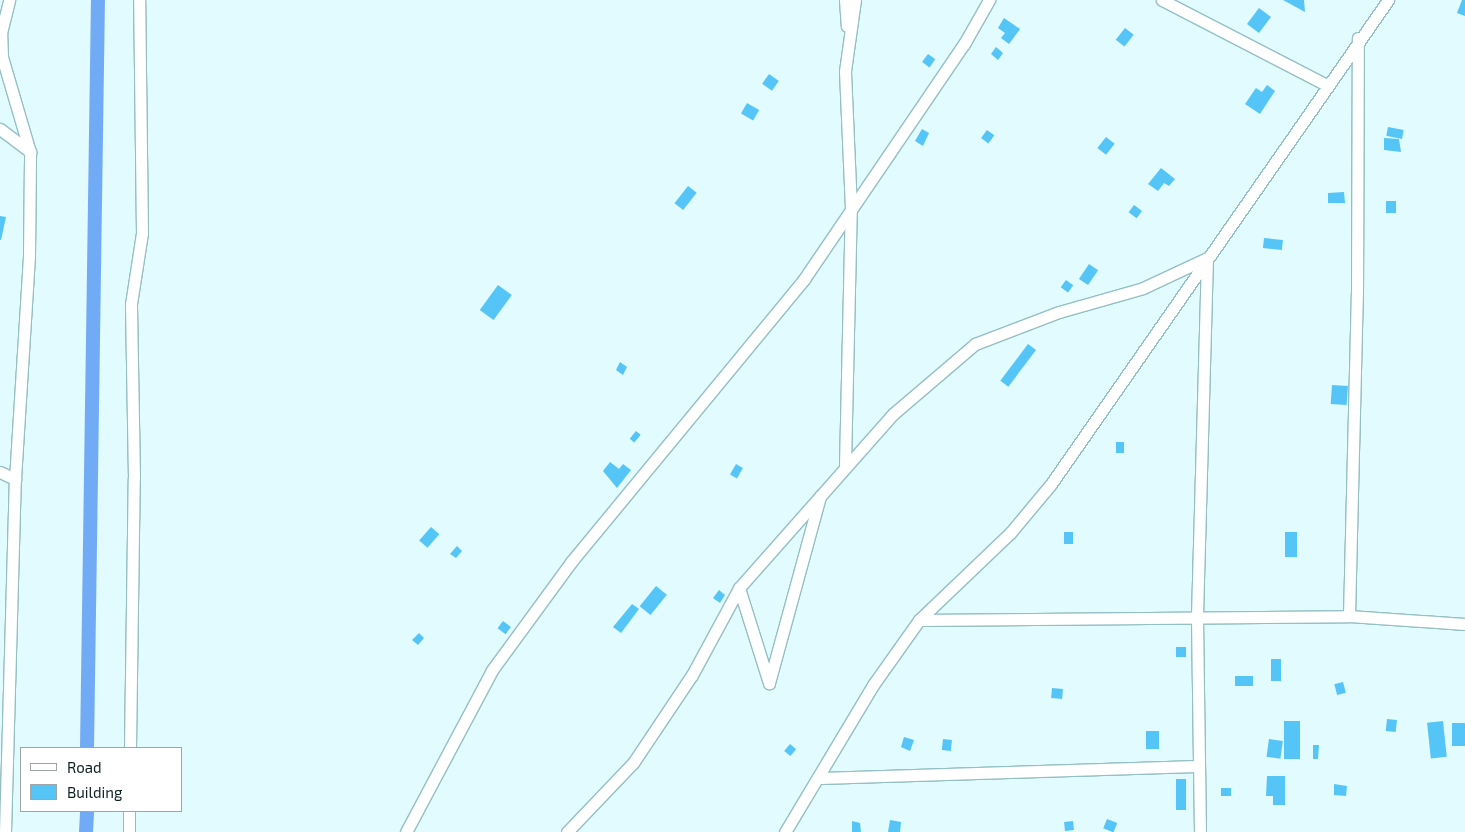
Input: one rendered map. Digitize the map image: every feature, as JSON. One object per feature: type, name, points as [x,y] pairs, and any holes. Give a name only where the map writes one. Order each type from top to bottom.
[{"type":"street","points":[[3,830],[15,479],[29,255],[30,152],[2,57],[1,33],[10,0]]},
{"type":"street","points":[[130,747],[134,478],[131,304],[142,233],[139,0]]},
{"type":"street","points":[[845,0],[848,45]]},
{"type":"street","points":[[845,465],[851,209],[845,71],[855,0]]},
{"type":"street","points":[[406,832],[492,670],[572,562],[804,279],[964,44],[990,0]]},
{"type":"street","points":[[1162,0],[1327,85]]},
{"type":"street","points":[[785,832],[873,685],[919,620],[1011,532],[1051,484],[1358,38],[1388,0]]},
{"type":"street","points":[[1349,616],[1357,293],[1358,38]]},
{"type":"street","points":[[0,129],[30,152]]},
{"type":"street","points":[[567,832],[633,763],[692,675],[739,588],[821,491],[892,414],[975,344],[1059,312],[1143,288],[1207,258]]},
{"type":"street","points":[[1200,832],[1197,618],[1207,258]]},
{"type":"street","points":[[0,472],[15,479]]},
{"type":"street","points":[[739,588],[769,683],[821,491]]},
{"type":"street","points":[[919,620],[1349,616],[1465,624]]},
{"type":"street","points":[[818,778],[1199,766]]},
{"type":"street","points":[[128,832],[129,812]]},
{"type":"building","points":[[1283,0],[1304,0],[1305,12]]},
{"type":"building","points":[[1462,0],[1465,0],[1465,16],[1457,13]]},
{"type":"building","points":[[1259,8],[1271,17],[1259,33],[1247,24]]},
{"type":"building","points":[[1004,18],[1020,29],[1009,44],[1001,38],[1005,33],[998,28]]},
{"type":"building","points":[[1125,28],[1134,35],[1124,47],[1116,40]]},
{"type":"building","points":[[996,47],[1003,53],[998,60],[991,54]]},
{"type":"building","points":[[928,54],[935,59],[929,67],[922,62]]},
{"type":"building","points":[[769,74],[779,81],[772,91],[762,84]]},
{"type":"building","points":[[1267,85],[1275,91],[1260,114],[1245,104],[1256,88],[1262,92]]},
{"type":"building","points":[[747,103],[759,110],[753,120],[741,113]]},
{"type":"building","points":[[1388,127],[1404,130],[1402,139],[1386,136]]},
{"type":"building","points":[[922,129],[929,133],[923,146],[915,141]]},
{"type":"building","points":[[987,130],[994,135],[988,143],[981,138]]},
{"type":"building","points":[[1106,137],[1115,144],[1106,155],[1097,148]]},
{"type":"building","points":[[1384,138],[1399,139],[1401,152],[1384,150]]},
{"type":"building","points":[[1161,168],[1175,179],[1169,186],[1164,183],[1158,191],[1148,184]]},
{"type":"building","points":[[688,186],[697,193],[683,210],[674,203]]},
{"type":"building","points":[[1344,192],[1345,203],[1328,203],[1328,193]]},
{"type":"building","points":[[1386,201],[1396,201],[1396,213],[1386,213]]},
{"type":"building","points":[[1134,205],[1142,211],[1137,218],[1129,212]]},
{"type":"building","points":[[0,216],[6,217],[1,240],[0,240]]},
{"type":"building","points":[[1264,238],[1283,240],[1282,250],[1263,248]]},
{"type":"building","points":[[1089,264],[1098,270],[1088,285],[1079,279]]},
{"type":"building","points":[[1066,280],[1073,285],[1068,293],[1061,287]]},
{"type":"building","points":[[498,285],[512,295],[494,320],[480,310]]},
{"type":"building","points":[[1028,344],[1036,350],[1008,387],[1000,381]]},
{"type":"building","points":[[620,362],[627,367],[623,375],[616,370]]},
{"type":"building","points":[[1332,385],[1348,386],[1347,405],[1331,404]]},
{"type":"building","points":[[636,431],[641,435],[634,443],[630,439]]},
{"type":"building","points":[[1116,442],[1124,442],[1124,453],[1116,453]]},
{"type":"building","points":[[610,462],[619,469],[623,464],[631,470],[617,488],[603,471]]},
{"type":"building","points":[[736,464],[743,468],[737,478],[730,474]]},
{"type":"building","points":[[431,527],[439,534],[427,548],[419,541]]},
{"type":"building","points":[[1064,532],[1073,532],[1073,544],[1064,544]]},
{"type":"building","points":[[1285,532],[1297,532],[1297,557],[1285,557]]},
{"type":"building","points":[[457,546],[462,551],[456,558],[450,554]]},
{"type":"building","points":[[656,586],[667,595],[651,615],[640,606]]},
{"type":"building","points":[[719,590],[725,595],[720,603],[713,598]]},
{"type":"building","points":[[632,604],[639,609],[621,633],[613,627]]},
{"type":"building","points":[[503,621],[511,627],[506,634],[498,628]]},
{"type":"building","points":[[419,633],[424,638],[418,645],[412,640]]},
{"type":"building","points":[[1176,647],[1186,647],[1186,657],[1176,657]]},
{"type":"building","points":[[1271,659],[1281,659],[1281,681],[1271,681]]},
{"type":"building","points":[[1235,676],[1253,676],[1253,686],[1235,686]]},
{"type":"building","points":[[1343,682],[1346,693],[1337,695],[1334,684]]},
{"type":"building","points":[[1052,688],[1063,689],[1062,699],[1051,698]]},
{"type":"building","points":[[1387,719],[1397,720],[1396,732],[1386,731]]},
{"type":"building","points":[[1284,721],[1300,721],[1300,759],[1284,759]]},
{"type":"building","points":[[1443,721],[1447,757],[1431,758],[1427,723]]},
{"type":"building","points":[[1452,723],[1465,723],[1465,746],[1452,746]]},
{"type":"building","points":[[1146,731],[1159,731],[1159,749],[1146,749]]},
{"type":"building","points":[[904,737],[914,740],[910,751],[901,747]]},
{"type":"building","points":[[943,739],[952,740],[951,751],[942,750]]},
{"type":"building","points":[[1269,739],[1283,741],[1280,759],[1266,757]]},
{"type":"building","points":[[790,744],[796,749],[790,756],[784,751]]},
{"type":"building","points":[[1313,745],[1319,745],[1318,759],[1313,759]]},
{"type":"building","points":[[1267,776],[1285,776],[1285,805],[1273,805],[1273,796],[1266,796]]},
{"type":"building","points":[[1176,779],[1186,779],[1186,810],[1176,810]]},
{"type":"building","points":[[1334,784],[1347,786],[1346,796],[1334,795]]},
{"type":"building","points":[[1221,788],[1231,788],[1231,796],[1221,796]]},
{"type":"building","points":[[1107,819],[1117,823],[1114,832],[1103,828]]},
{"type":"building","points":[[890,820],[901,822],[900,832],[888,832]]},
{"type":"building","points":[[852,821],[860,823],[861,832],[852,832]]},
{"type":"building","points":[[1073,821],[1074,830],[1065,831],[1064,822]]},
{"type":"waterway","points":[[87,747],[98,0]]},
{"type":"waterway","points":[[86,832],[87,812]]}]
